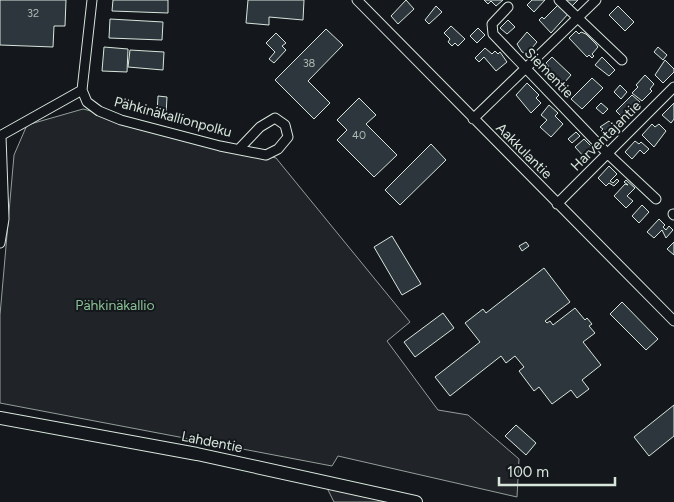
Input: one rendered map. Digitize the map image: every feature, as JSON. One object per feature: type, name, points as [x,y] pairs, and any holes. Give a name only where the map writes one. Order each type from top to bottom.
[{"type":"highway","name":"Lahdentie","points":[[0,418],[197,454],[416,502]]},
{"type":"street","points":[[0,243],[4,219],[0,136],[82,90],[92,0]]},
{"type":"street","name":"Aakkulantie","points":[[357,0],[557,204],[672,316]]},
{"type":"street","points":[[559,0],[622,60]]},
{"type":"street","points":[[474,120],[596,0]]},
{"type":"street","name":"Siementie","points":[[508,8],[492,24],[493,34],[608,154],[656,199]]},
{"type":"street","name":"Pähkinäkallionpolku","points":[[82,90],[87,102],[99,111],[121,120],[239,149],[266,155],[278,149],[288,137],[285,125],[275,118],[260,127],[239,149]]},
{"type":"street","name":"Harventajantie","points":[[557,204],[673,90]]},
{"type":"green space","name":"Pähkinäkallio","points":[[83,109],[276,158],[410,322],[387,341],[438,410],[468,415],[519,459],[517,497],[338,456],[332,466],[0,403],[0,315],[14,155],[27,125]]},
{"type":"green space","points":[[326,486],[386,502],[334,502]]},
{"type":"building","points":[[0,0],[66,0],[65,26],[54,26],[53,47],[0,45]]},
{"type":"building","points":[[113,0],[168,0],[168,13],[112,11]]},
{"type":"building","points":[[248,0],[304,0],[303,20],[269,17],[269,25],[246,23]]},
{"type":"building","points":[[406,0],[414,9],[398,24],[391,16]]},
{"type":"building","points":[[484,0],[503,0],[496,6],[491,1],[488,4]]},
{"type":"building","points":[[532,0],[545,0],[534,12],[527,5]]},
{"type":"building","points":[[566,0],[578,0],[572,6]]},
{"type":"building","points":[[558,5],[568,14],[551,33],[539,20],[542,17],[544,19]]},
{"type":"building","points":[[436,6],[442,12],[429,24],[425,20]]},
{"type":"building","points":[[618,6],[634,22],[625,31],[609,15]]},
{"type":"building","points":[[110,19],[163,22],[162,40],[109,38]]},
{"type":"building","points":[[508,20],[515,27],[507,34],[500,28]]},
{"type":"building","points":[[451,26],[465,39],[458,46],[455,43],[452,46],[448,42],[450,39],[444,33]]},
{"type":"building","points":[[478,28],[485,35],[477,43],[470,36]]},
{"type":"building","points":[[326,29],[343,45],[308,81],[330,103],[314,119],[275,80]]},
{"type":"building","points":[[576,31],[579,34],[581,32],[586,34],[598,47],[592,54],[594,56],[592,58],[589,55],[587,57],[569,38]]},
{"type":"building","points":[[527,32],[537,42],[527,54],[522,52],[517,44]]},
{"type":"building","points":[[276,33],[286,43],[282,46],[286,50],[274,63],[269,59],[275,52],[266,43]]},
{"type":"building","points":[[104,47],[128,49],[127,72],[102,71]]},
{"type":"building","points":[[658,47],[667,55],[663,60],[654,52]]},
{"type":"building","points":[[485,48],[492,54],[495,51],[498,54],[500,52],[507,62],[496,71],[484,57],[479,62],[475,58]]},
{"type":"building","points":[[130,50],[164,52],[163,70],[128,67]]},
{"type":"building","points":[[552,57],[571,75],[564,83],[561,80],[558,82],[546,70],[549,67],[546,63]]},
{"type":"building","points":[[602,57],[615,70],[609,76],[595,65]]},
{"type":"building","points":[[665,60],[674,69],[674,72],[663,83],[655,75]]},
{"type":"building","points":[[645,75],[654,84],[650,89],[652,91],[642,101],[632,93]]},
{"type":"building","points":[[592,78],[603,88],[582,109],[571,99]]},
{"type":"building","points":[[527,83],[539,95],[536,98],[541,103],[531,113],[516,95]]},
{"type":"building","points":[[620,85],[627,92],[621,99],[614,92]]},
{"type":"building","points":[[632,95],[640,102],[625,120],[616,111]]},
{"type":"building","points":[[158,96],[167,97],[166,114],[157,113]]},
{"type":"building","points":[[359,98],[376,115],[366,124],[397,155],[374,177],[337,140],[347,130],[337,120]]},
{"type":"building","points":[[601,103],[608,109],[603,114],[596,108]]},
{"type":"building","points":[[674,103],[674,119],[671,123],[662,115]]},
{"type":"building","points":[[549,105],[558,113],[555,116],[563,124],[551,137],[540,127],[547,120],[541,115]]},
{"type":"building","points":[[609,121],[616,128],[607,137],[600,127]]},
{"type":"building","points":[[652,124],[655,127],[659,124],[666,131],[654,147],[642,135]]},
{"type":"building","points":[[576,132],[580,136],[572,143],[568,139]]},
{"type":"building","points":[[584,139],[594,149],[585,158],[575,147]]},
{"type":"building","points":[[635,141],[639,144],[641,142],[649,149],[644,154],[640,150],[632,159],[625,152]]},
{"type":"building","points":[[431,144],[446,160],[400,205],[385,190]]},
{"type":"building","points":[[609,166],[617,174],[610,181],[613,183],[617,179],[619,181],[614,186],[609,183],[606,186],[598,178]]},
{"type":"building","points":[[626,180],[635,188],[627,196],[633,201],[626,208],[614,196],[625,184],[628,185],[624,182]]},
{"type":"building","points":[[642,205],[649,212],[639,223],[632,216]]},
{"type":"building","points":[[659,219],[665,225],[663,227],[666,230],[669,226],[673,230],[666,238],[662,230],[654,238],[647,232]]},
{"type":"building","points":[[392,236],[421,284],[402,295],[374,247]]},
{"type":"building","points":[[526,242],[529,246],[522,251],[519,246]]},
{"type":"building","points":[[674,242],[674,255],[667,249]]},
{"type":"building","points":[[544,268],[570,302],[545,321],[547,323],[550,321],[553,325],[575,308],[585,320],[587,318],[592,324],[589,326],[595,333],[583,342],[601,365],[582,380],[589,389],[577,398],[571,390],[552,404],[539,387],[534,391],[519,371],[524,367],[515,356],[506,363],[501,356],[450,396],[435,377],[480,342],[465,323],[483,309],[486,313]]},
{"type":"building","points":[[622,302],[658,339],[646,350],[610,314]]},
{"type":"building","points":[[443,313],[454,328],[415,357],[404,342]]},
{"type":"building","points":[[674,405],[674,436],[649,456],[634,437]]},
{"type":"building","points":[[516,425],[536,443],[526,455],[505,436]]}]
